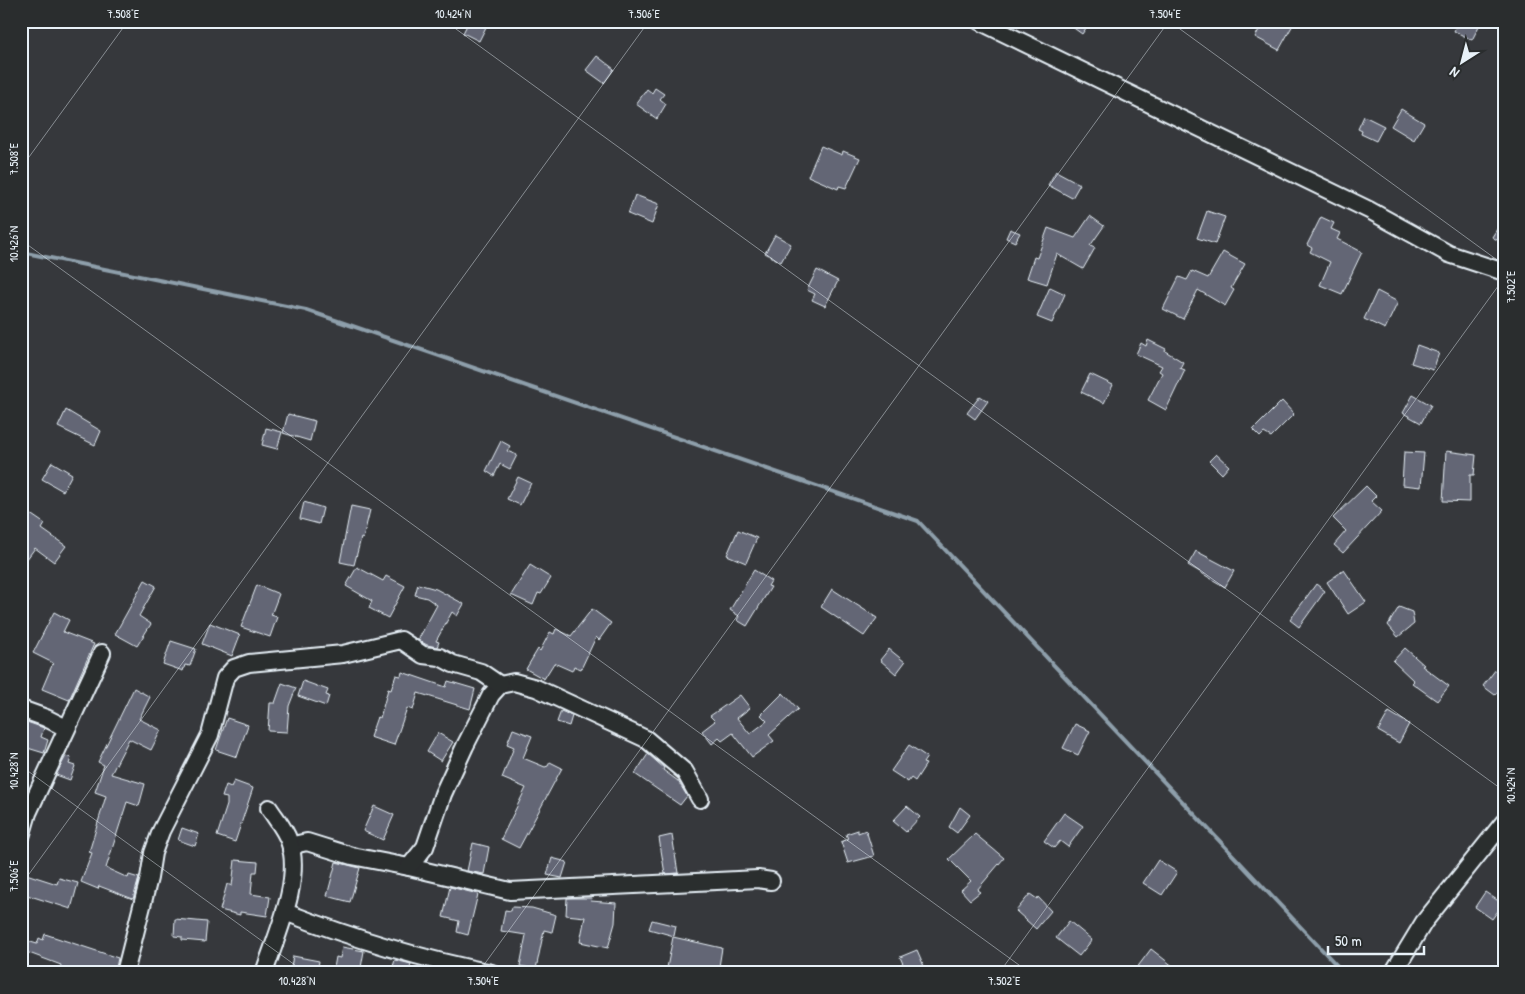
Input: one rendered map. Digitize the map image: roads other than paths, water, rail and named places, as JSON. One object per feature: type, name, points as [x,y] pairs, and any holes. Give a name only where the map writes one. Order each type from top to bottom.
[{"type":"street","points":[[979,21],[1369,210],[1449,254],[1504,272]]},
{"type":"street","points":[[125,973],[149,878],[153,853],[161,831],[210,735],[225,678],[234,668],[249,663],[343,654],[401,640],[423,655],[440,656],[453,664],[481,672],[500,685]]},
{"type":"street","points":[[21,837],[28,813],[102,653]]},
{"type":"street","points":[[409,867],[425,847],[444,794],[465,746],[491,695],[500,685],[514,682],[536,688],[646,739],[685,772],[700,798]]},
{"type":"street","points":[[21,709],[66,728]]},
{"type":"street","points":[[264,973],[285,912],[292,874],[291,850],[284,831],[269,808]]},
{"type":"street","points":[[1393,973],[1424,922],[1504,822]]},
{"type":"street","points":[[291,850],[298,844],[307,842],[352,856],[409,867],[510,891],[758,879],[771,881]]},
{"type":"street","points":[[285,912],[345,935],[450,964],[492,973]]},
{"type":"waterway","points":[[21,252],[306,310],[918,521],[1344,973]]}]
